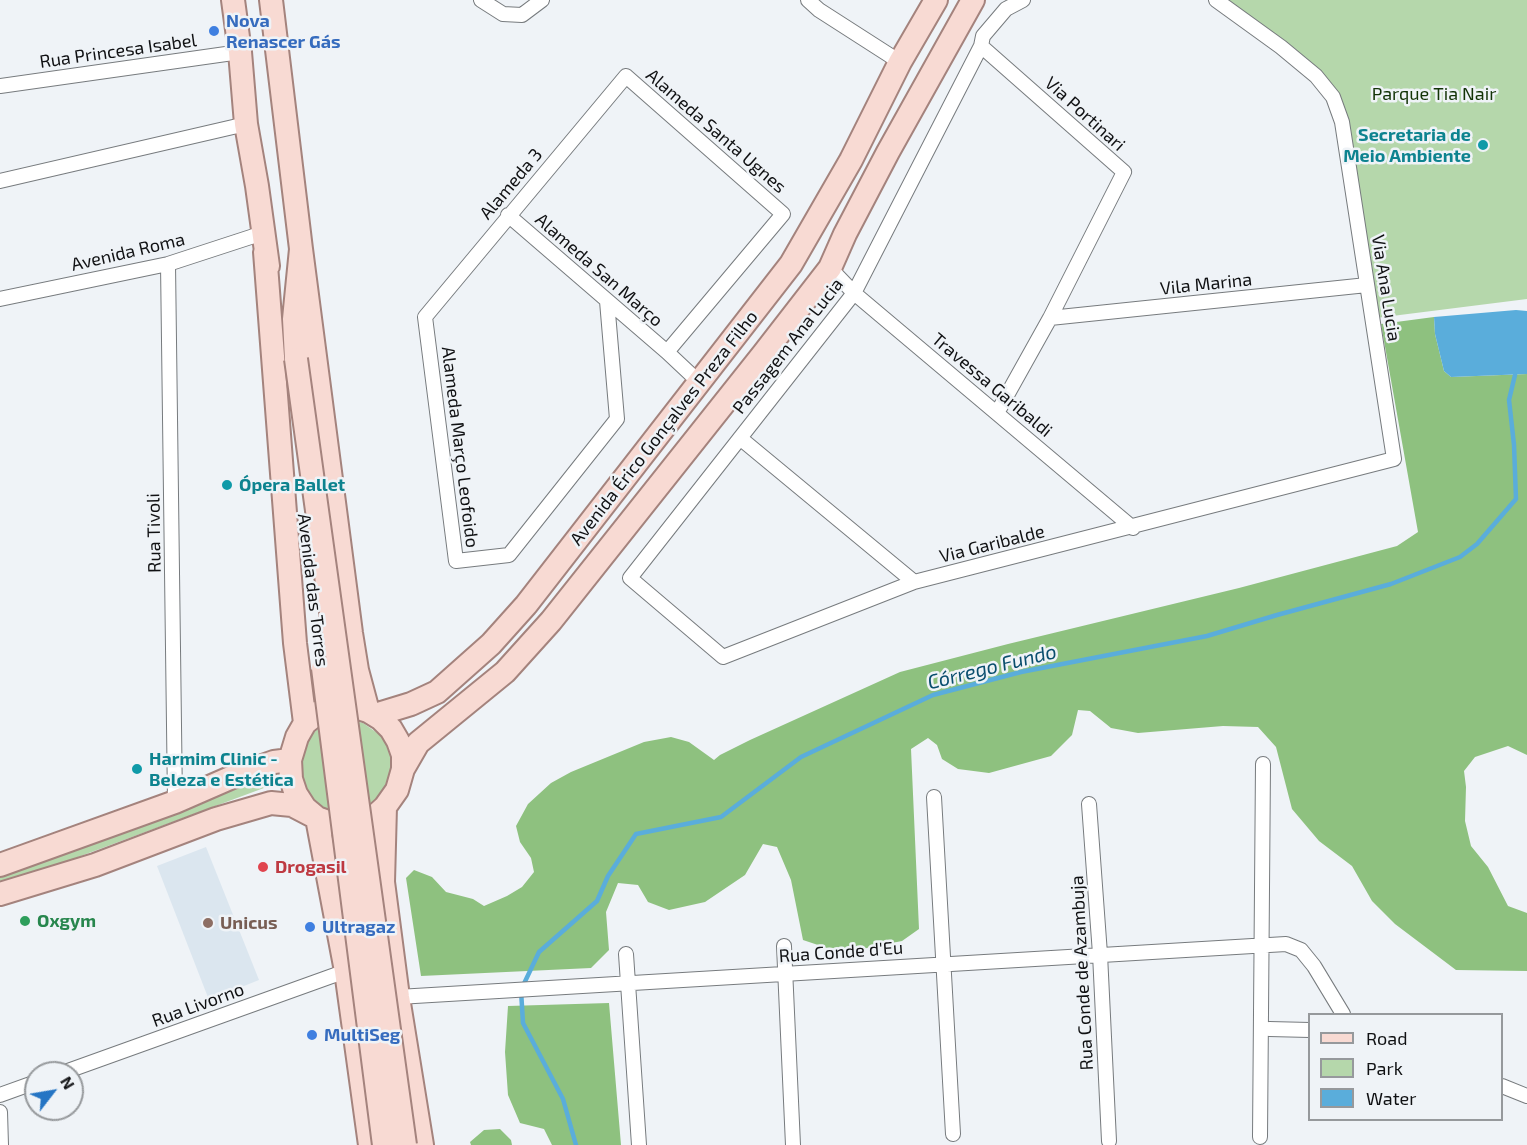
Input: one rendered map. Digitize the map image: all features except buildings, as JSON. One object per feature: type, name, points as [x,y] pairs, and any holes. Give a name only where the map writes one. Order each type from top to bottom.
[{"type":"main road","name":"Avenida das Torres","points":[[233,0],[246,124],[264,242],[290,359],[405,1145]]},
{"type":"main road","points":[[266,0],[278,55]]},
{"type":"main road","name":"Avenida das Torres","points":[[271,0],[300,249],[290,359],[384,1145]]},
{"type":"main road","name":"Avenida Érico Gonçalves Preza Filho","points":[[301,730],[319,712],[335,706],[352,706],[372,713],[411,704],[437,692],[491,644],[526,605],[791,264],[851,160],[900,62],[936,0]]},
{"type":"main road","name":"Avenida Érico Gonçalves Preza Filho","points":[[403,769],[418,743],[505,672],[550,621],[830,268],[845,234],[973,0]]},
{"type":"main road","points":[[851,160],[876,177]]},
{"type":"main road","points":[[264,242],[301,730],[290,760],[291,779],[296,795],[305,808],[317,818],[346,971],[370,1145]]},
{"type":"main road","points":[[0,894],[95,865],[216,819],[256,807],[282,803],[338,824],[360,823],[374,817],[390,801],[399,785],[403,769],[403,755],[387,723],[372,713],[357,670],[300,249]]},
{"type":"main road","points":[[0,865],[175,802],[237,775],[274,762],[290,760]]},
{"type":"main road","points":[[390,801],[383,882],[398,997],[422,1145]]},
{"type":"street","points":[[481,0],[503,14],[522,15],[542,0]]},
{"type":"street","points":[[808,0],[819,10],[900,62]]},
{"type":"street","name":"Passagem Ana Lucia","points":[[630,578],[854,293],[981,46],[983,36],[1006,9],[1023,0]]},
{"type":"street","name":"Via Ana Lucia","points":[[1216,0],[1281,47],[1316,76],[1333,97],[1342,122],[1394,459]]},
{"type":"street","name":"Via Portinari","points":[[981,46],[1124,172],[1050,318]]},
{"type":"street","name":"Rua Princesa Isabel","points":[[0,86],[240,52]]},
{"type":"street","name":"Alameda 3","points":[[425,317],[626,76]]},
{"type":"street","name":"Alameda Santa Ugnes","points":[[626,76],[783,214],[667,352]]},
{"type":"street","points":[[0,181],[246,124]]},
{"type":"street","name":"Alameda San Março","points":[[508,215],[700,383]]},
{"type":"street","name":"Avenida Roma","points":[[0,299],[264,242]]},
{"type":"street","name":"Rua Tivoli","points":[[168,264],[175,802]]},
{"type":"street","name":"Travessa Garibaldi","points":[[830,268],[854,293],[1133,528]]},
{"type":"street","name":"Vila Marina","points":[[1050,318],[1367,285]]},
{"type":"street","name":"Alameda Março Leofoido","points":[[425,317],[456,561],[509,555],[617,419],[607,301]]},
{"type":"street","points":[[997,413],[1050,318]]},
{"type":"street","points":[[740,438],[914,582]]},
{"type":"street","name":"Via Garibalde","points":[[630,578],[723,657],[914,582],[1133,528],[1394,459]]},
{"type":"street","points":[[1260,1137],[1263,764]]},
{"type":"street","points":[[934,797],[953,1134]]},
{"type":"street","name":"Rua Conde de Azambuja","points":[[1089,804],[1100,954],[1109,1141]]},
{"type":"street","points":[[0,851],[0,865]]},
{"type":"street","name":"Rua Conde d'Eu","points":[[398,997],[1286,944],[1301,950],[1314,966],[1341,1013]]},
{"type":"street","points":[[784,946],[793,1145]]},
{"type":"street","points":[[626,954],[639,1145]]},
{"type":"street","name":"Rua Livorno","points":[[84,1065],[346,971]]},
{"type":"street","points":[[1269,1029],[1308,1029]]},
{"type":"street","points":[[0,1095],[24,1086]]},
{"type":"street","points":[[1503,1086],[1527,1096]]},
{"type":"street","points":[[0,1112],[1,1145]]},
{"type":"shaded area","name":"Unicus","points":[[206,847],[259,980],[209,1000],[157,866]]},
{"type":"green space","name":"Parque Tia Nair","points":[[1223,0],[1527,0],[1527,299],[1376,318],[1339,99]]},
{"type":"green space","points":[[1434,317],[1435,334],[1444,371],[1451,377],[1527,374],[1527,755],[1508,746],[1475,757],[1464,771],[1465,821],[1471,846],[1488,867],[1508,906],[1527,913],[1527,971],[1456,970],[1395,924],[1372,901],[1352,866],[1319,841],[1292,809],[1276,747],[1258,727],[1223,726],[1138,733],[1111,728],[1090,711],[1078,710],[1072,735],[1051,756],[989,773],[958,769],[942,759],[937,745],[928,738],[911,749],[919,929],[902,941],[862,949],[827,948],[803,940],[791,880],[777,847],[763,844],[745,875],[705,902],[669,910],[648,902],[638,885],[618,883],[606,912],[609,950],[591,968],[421,976],[406,878],[414,870],[432,877],[446,892],[473,899],[484,906],[522,887],[534,872],[531,858],[520,842],[516,826],[528,804],[551,783],[571,772],[644,742],[671,737],[689,742],[714,760],[750,740],[900,672],[1239,588],[1397,546],[1418,532],[1381,324]]},
{"type":"green space","points":[[350,720],[363,723],[383,737],[392,753],[395,773],[379,805],[320,812],[299,782],[300,753],[312,734],[322,726]]},
{"type":"green space","points":[[281,764],[284,786],[272,785],[0,886],[0,870]]},
{"type":"green space","points":[[609,1003],[621,1145],[552,1145],[544,1129],[520,1123],[508,1095],[505,1052],[508,1006]]},
{"type":"green space","points":[[500,1129],[511,1140],[512,1145],[471,1145],[470,1142],[484,1130]]},
{"type":"water","points":[[1527,311],[1527,374],[1451,377],[1444,371],[1435,334],[1434,317]]},
{"type":"waterway","name":"Córrego Fundo","points":[[576,1145],[563,1099],[523,1023],[521,990],[539,952],[597,901],[608,876],[636,834],[721,817],[801,757],[933,695],[1021,672],[1207,636],[1391,584],[1460,557],[1477,544],[1516,499],[1514,445],[1509,400],[1515,375]]},
{"type":"place","name":"Nova Renascer Gás","points":[[214,31]]},
{"type":"place","name":"Secretaria de Meio Ambiente","points":[[1483,145]]},
{"type":"place","name":"Ópera Ballet","points":[[227,485]]},
{"type":"place","name":"Harmim Clinic - Beleza e Estética","points":[[137,769]]},
{"type":"place","name":"Drogasil","points":[[263,867]]},
{"type":"place","name":"Oxgym","points":[[25,921]]},
{"type":"place","name":"Unicus","points":[[208,923]]},
{"type":"place","name":"Ultragaz","points":[[310,927]]},
{"type":"place","name":"MultiSeg","points":[[312,1035]]}]
